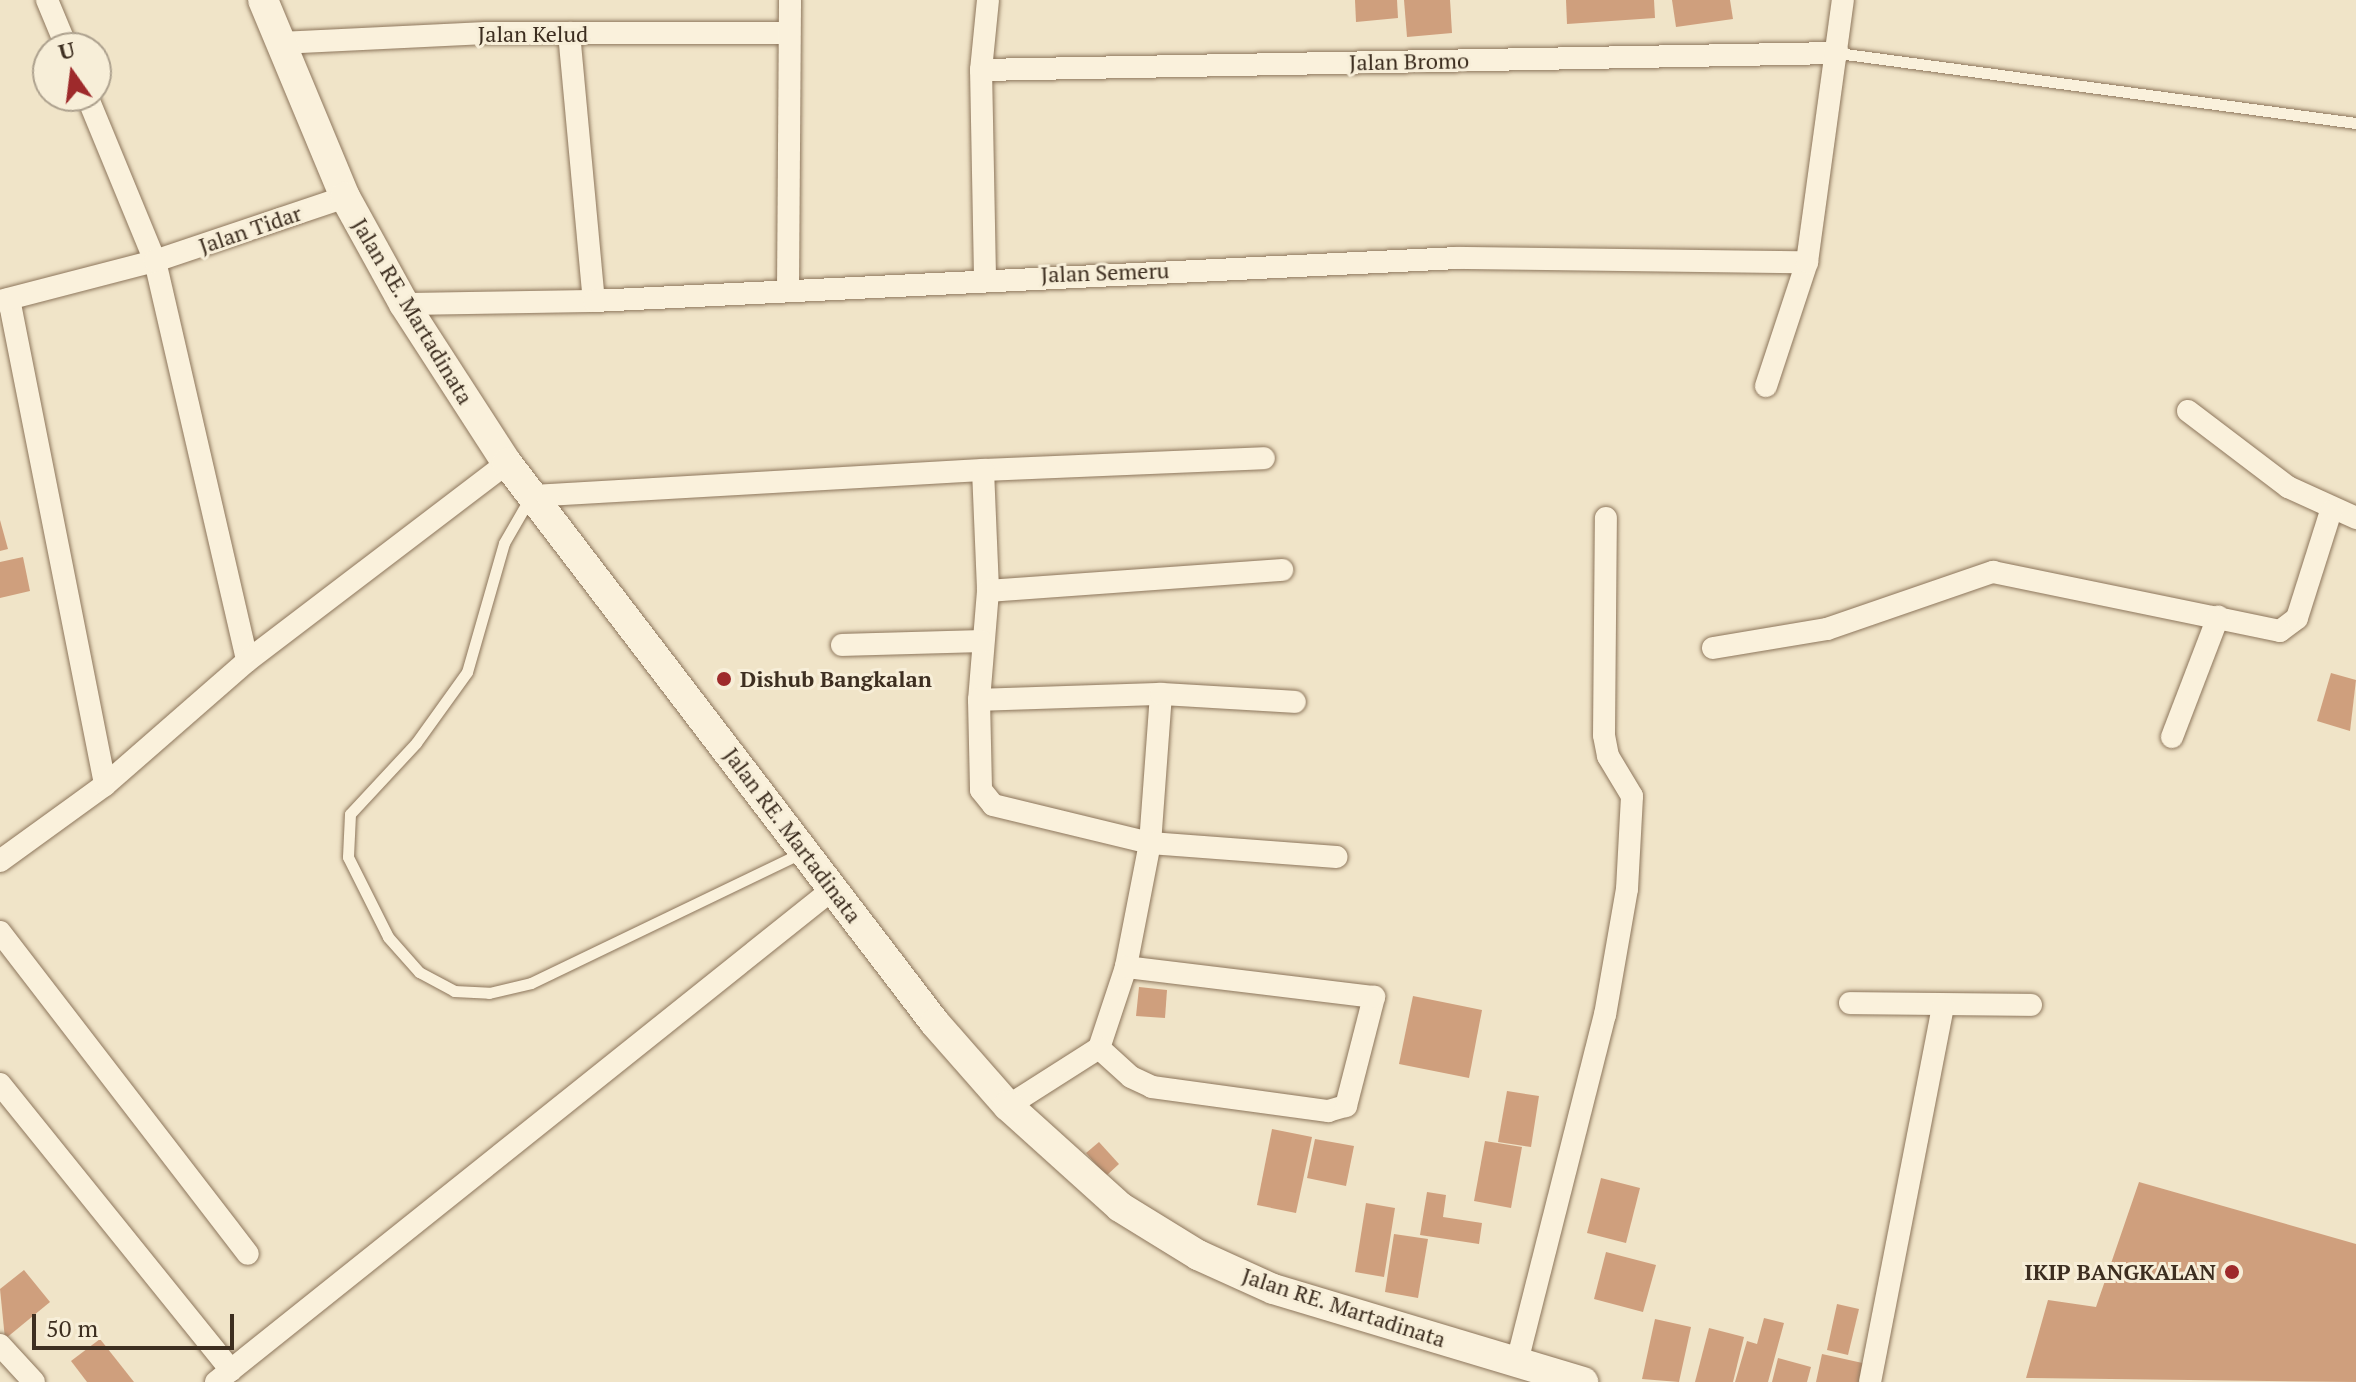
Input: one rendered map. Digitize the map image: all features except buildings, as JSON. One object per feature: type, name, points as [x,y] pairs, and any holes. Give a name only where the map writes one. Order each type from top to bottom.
[{"type":"main road","name":"Jalan RE. Martadinata","points":[[263,0],[345,197],[404,304],[507,463],[935,1023],[1008,1106],[1120,1207],[1198,1255],[1273,1289],[1583,1382]]},
{"type":"street","points":[[47,0],[60,32]]},
{"type":"street","points":[[788,291],[786,33],[790,0]]},
{"type":"street","points":[[985,277],[981,70],[988,0]]},
{"type":"street","points":[[1766,386],[1807,262],[1843,0]]},
{"type":"street","points":[[569,33],[594,301]]},
{"type":"street","name":"Jalan Kelud","points":[[280,43],[569,33],[786,33]]},
{"type":"street","name":"Jalan Bromo","points":[[981,70],[1838,53]]},
{"type":"street","points":[[94,112],[155,261],[247,661]]},
{"type":"street","name":"Jalan Tidar","points":[[4,300],[155,261],[345,197]]},
{"type":"street","name":"Jalan Semeru","points":[[404,304],[594,301],[985,277],[1459,258],[1807,262]]},
{"type":"street","points":[[4,300],[105,785]]},
{"type":"street","points":[[2188,411],[2288,487],[2331,511],[2356,518]]},
{"type":"street","points":[[531,496],[983,470],[1264,458]]},
{"type":"street","points":[[0,861],[105,785],[247,661],[507,463]]},
{"type":"street","points":[[983,470],[988,591],[981,641],[979,700],[981,790],[988,801],[1150,843],[1336,857]]},
{"type":"street","points":[[1713,648],[1827,629],[1993,572],[2280,631],[2293,624],[2331,511]]},
{"type":"street","points":[[1517,1362],[1605,1015],[1627,889],[1632,796],[1608,756],[1604,735],[1606,518]]},
{"type":"street","points":[[988,591],[1282,570]]},
{"type":"street","points":[[2172,737],[2218,617]]},
{"type":"street","points":[[842,645],[981,641]]},
{"type":"street","points":[[979,700],[1161,694],[1295,702]]},
{"type":"street","points":[[1008,1106],[1099,1048],[1126,967],[1150,843],[1161,694]]},
{"type":"street","points":[[0,1084],[224,1376],[833,889]]},
{"type":"street","points":[[0,932],[248,1254]]},
{"type":"street","points":[[1099,1048],[1131,1077],[1152,1087],[1328,1111],[1346,1106],[1374,997],[1126,967]]},
{"type":"street","points":[[1850,1003],[2031,1005]]},
{"type":"street","points":[[1870,1382],[1943,1006]]},
{"type":"street","points":[[0,1345],[34,1382]]},
{"type":"lane","points":[[1838,53],[2356,123]]},
{"type":"lane","points":[[531,496],[504,543],[467,672],[416,743],[350,814],[348,857],[388,937],[419,972],[454,991],[489,993],[531,983],[805,851]]},
{"type":"place","name":"Dishub Bangkalan","points":[[724,679]]},
{"type":"place","name":"IKIP BANGKALAN","points":[[2232,1272]]}]
